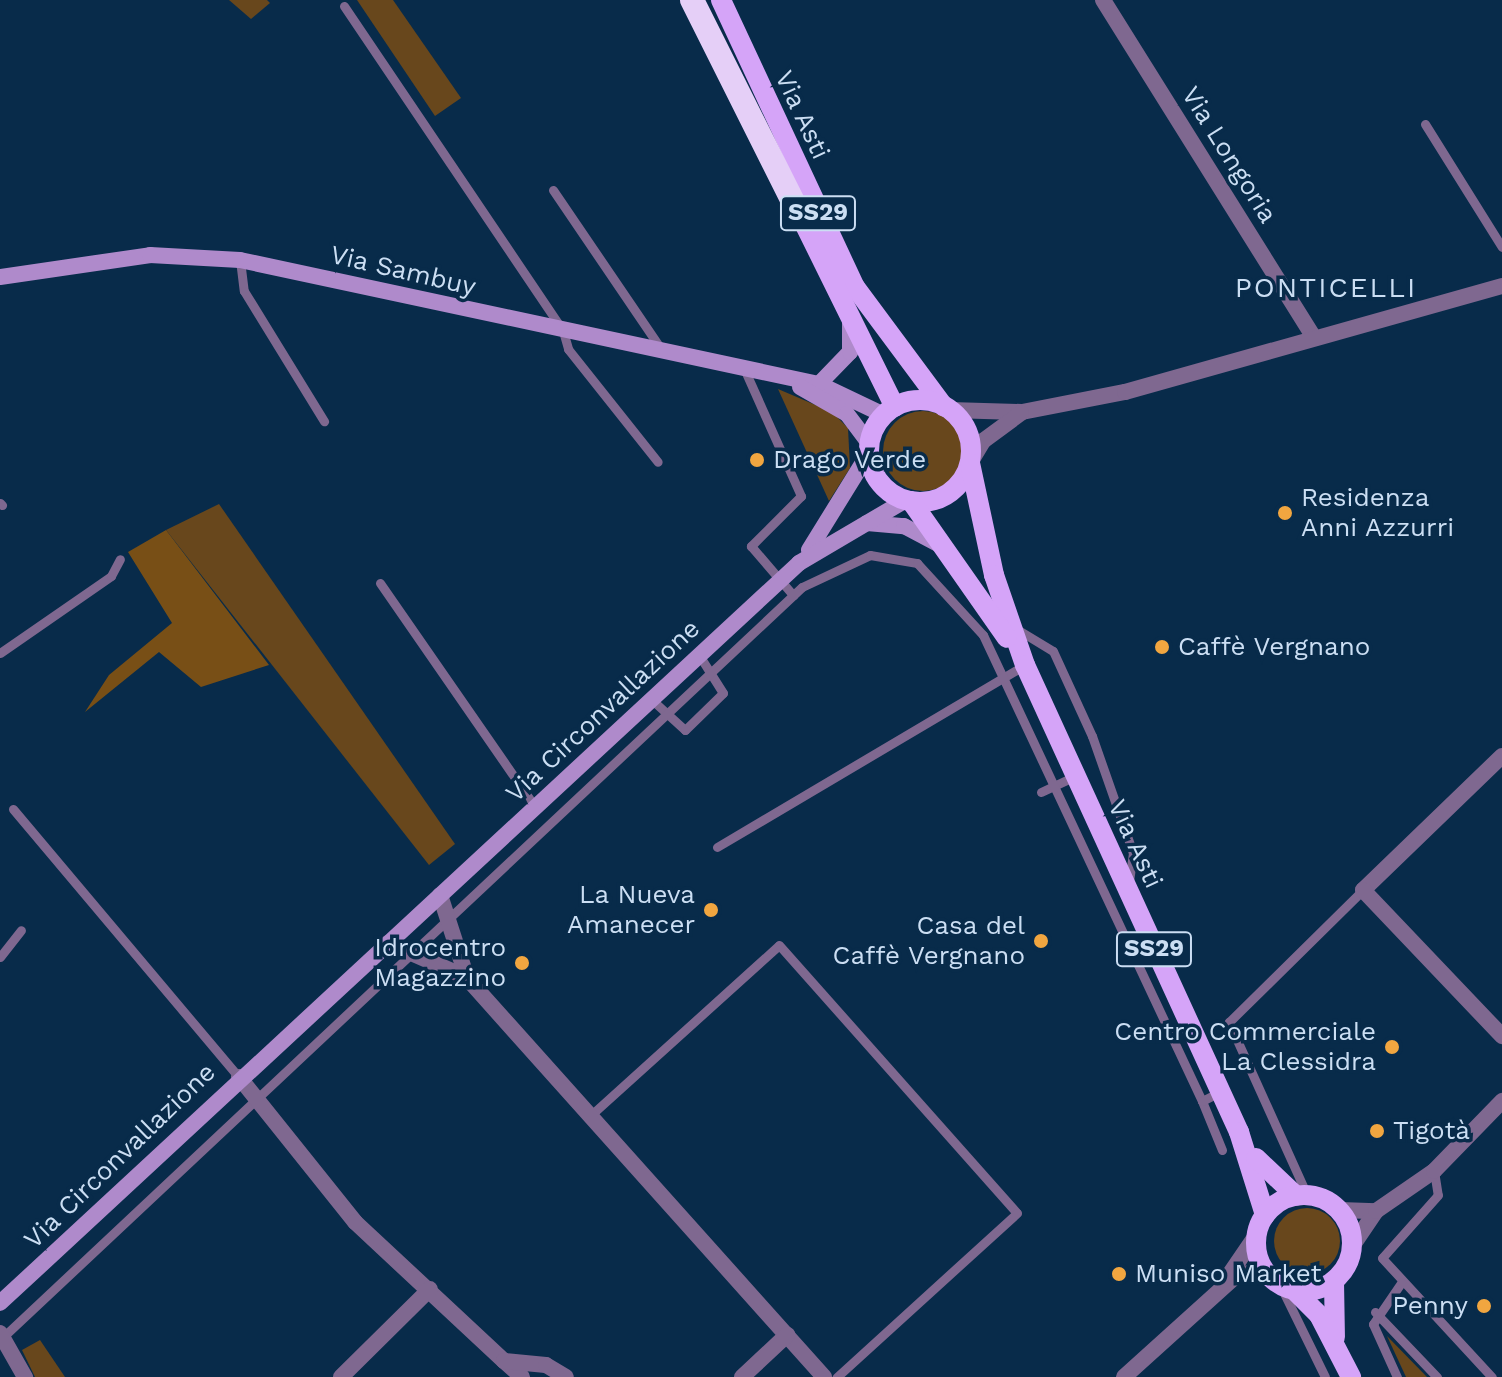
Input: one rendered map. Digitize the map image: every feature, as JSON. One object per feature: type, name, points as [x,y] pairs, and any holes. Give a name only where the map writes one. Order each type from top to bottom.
[{"type":"highway","points":[[692,0],[800,216]]},
{"type":"main road","name":"Via Asti","points":[[704,0],[890,411]]},
{"type":"main road","name":"Via Asti","points":[[721,0],[855,287],[947,408]]},
{"type":"main road","name":"Via Sambuy","points":[[0,277],[150,255],[240,260],[746,373],[819,384],[890,411]]},
{"type":"main road","points":[[819,384],[850,352],[850,323]]},
{"type":"main road","name":"Via Sambuy","points":[[791,382],[847,414],[870,448]]},
{"type":"main road","points":[[919,401],[947,408],[968,434],[970,463],[954,489],[908,501],[880,482],[870,448],[890,411],[919,401]]},
{"type":"main road","name":"Via Circonvallazione","points":[[799,563],[850,495],[870,448]]},
{"type":"main road","name":"Via Asti","points":[[970,463],[1011,626],[1066,780],[1128,891],[1172,1012],[1211,1096],[1266,1172],[1302,1196]]},
{"type":"main road","name":"Via Asti","points":[[908,501],[1025,665]]},
{"type":"main road","name":"Via Circonvallazione","points":[[0,1303],[239,1077],[799,563],[862,523],[908,501]]},
{"type":"main road","points":[[862,523],[904,526],[942,547]]},
{"type":"main road","name":"Via Asti","points":[[1239,1132],[1261,1224]]},
{"type":"main road","points":[[1336,1345],[1334,1282],[1353,1245],[1340,1210],[1302,1196],[1261,1224],[1280,1282],[1336,1345],[1351,1377]]},
{"type":"main road","points":[[1280,1282],[1334,1282]]},
{"type":"street","name":"Via Longoria","points":[[1103,0],[1313,336]]},
{"type":"street","points":[[947,408],[1022,412],[1125,392],[1313,336],[1502,286]]},
{"type":"street","points":[[970,463],[983,441],[1022,412]]},
{"type":"street","points":[[1502,756],[1363,890],[1502,1036]]},
{"type":"street","points":[[440,895],[444,919],[466,977]]},
{"type":"street","points":[[388,943],[414,949],[466,977],[824,1377]]},
{"type":"street","name":"Via Circonvallazione","points":[[239,1077],[355,1222],[522,1377]]},
{"type":"street","points":[[1353,1245],[1376,1211],[1434,1171],[1502,1101]]},
{"type":"street","points":[[1340,1210],[1376,1211]]},
{"type":"street","points":[[1222,1286],[1261,1224]]},
{"type":"street","points":[[1124,1377],[1222,1286],[1248,1270],[1280,1282]]},
{"type":"street","points":[[341,1377],[430,1289]]},
{"type":"street","points":[[2,1335],[25,1377]]},
{"type":"street","points":[[742,1377],[787,1335]]},
{"type":"street","points":[[504,1361],[566,1377]]},
{"type":"lane","points":[[344,6],[563,331],[568,349],[658,462]]},
{"type":"lane","points":[[1425,124],[1502,247]]},
{"type":"lane","points":[[553,190],[665,355]]},
{"type":"lane","points":[[240,260],[244,291],[324,421]]},
{"type":"lane","points":[[746,373],[801,496],[751,546],[793,595]]},
{"type":"lane","points":[[2,1335],[253,1095],[793,595],[870,555],[901,555],[934,578],[1007,676],[1066,780],[1172,1012]]},
{"type":"lane","points":[[0,653],[111,576],[120,559]]},
{"type":"lane","points":[[380,583],[535,807]]},
{"type":"lane","points":[[1011,626],[1053,651],[1092,736],[1133,853],[1128,891]]},
{"type":"lane","points":[[651,699],[685,730],[723,693],[699,655]]},
{"type":"lane","points":[[717,847],[1025,665]]},
{"type":"lane","points":[[1041,792],[1066,780]]},
{"type":"lane","points":[[13,809],[239,1077]]},
{"type":"lane","points":[[1302,1196],[1229,1022],[1363,890]]},
{"type":"lane","points":[[0,957],[21,930]]},
{"type":"lane","points":[[591,1115],[779,945],[1017,1213],[837,1377]]},
{"type":"lane","points":[[1211,1096],[1222,1150]]},
{"type":"lane","points":[[1434,1171],[1438,1195],[1382,1258],[1401,1283],[1492,1377]]},
{"type":"lane","points":[[1280,1282],[1325,1377]]},
{"type":"lane","points":[[1375,1312],[1401,1283]]},
{"type":"lane","points":[[1375,1312],[1397,1377]]},
{"type":"lane","points":[[1375,1312],[1437,1377]]},
{"type":"shaded area","points":[[229,0],[267,0],[270,3],[251,19]]},
{"type":"shaded area","points":[[357,0],[393,0],[461,98],[435,116]]},
{"type":"shaded area","points":[[778,389],[832,412],[848,428],[850,468],[829,501]]},
{"type":"shaded area","points":[[923,411],[938,414],[951,423],[960,436],[963,451],[960,466],[951,479],[938,488],[923,491],[908,488],[895,479],[886,466],[883,451],[886,436],[895,423],[908,414]]},
{"type":"shaded area","points":[[219,504],[455,844],[429,865],[166,530]]},
{"type":"shaded area","points":[[166,530],[269,665],[201,687],[159,652],[85,712],[109,675],[172,623],[128,552]]},
{"type":"shaded area","points":[[1307,1208],[1330,1218],[1340,1241],[1330,1264],[1307,1274],[1284,1264],[1274,1241],[1284,1218]]},
{"type":"shaded area","points":[[1387,1336],[1427,1377],[1406,1377]]},
{"type":"shaded area","points":[[40,1340],[65,1377],[35,1377],[22,1350]]},
{"type":"place","name":"Drago Verde","points":[[757,460]]},
{"type":"place","name":"Residenza Anni Azzurri","points":[[1285,513]]},
{"type":"place","name":"Caffè Vergnano","points":[[1162,647]]},
{"type":"place","name":"La Nueva Amanecer","points":[[711,910]]},
{"type":"place","name":"Casa del Caffè Vergnano","points":[[1041,941]]},
{"type":"place","name":"Idrocentro Magazzino","points":[[522,963]]},
{"type":"place","name":"Centro Commerciale La Clessidra","points":[[1392,1047]]},
{"type":"place","name":"Tigotà","points":[[1377,1131]]},
{"type":"place","name":"Muniso Market","points":[[1119,1274]]},
{"type":"place","name":"Penny","points":[[1484,1306]]},
{"type":"district","name":"PONTICELLI","points":[[1326,288]]}]
